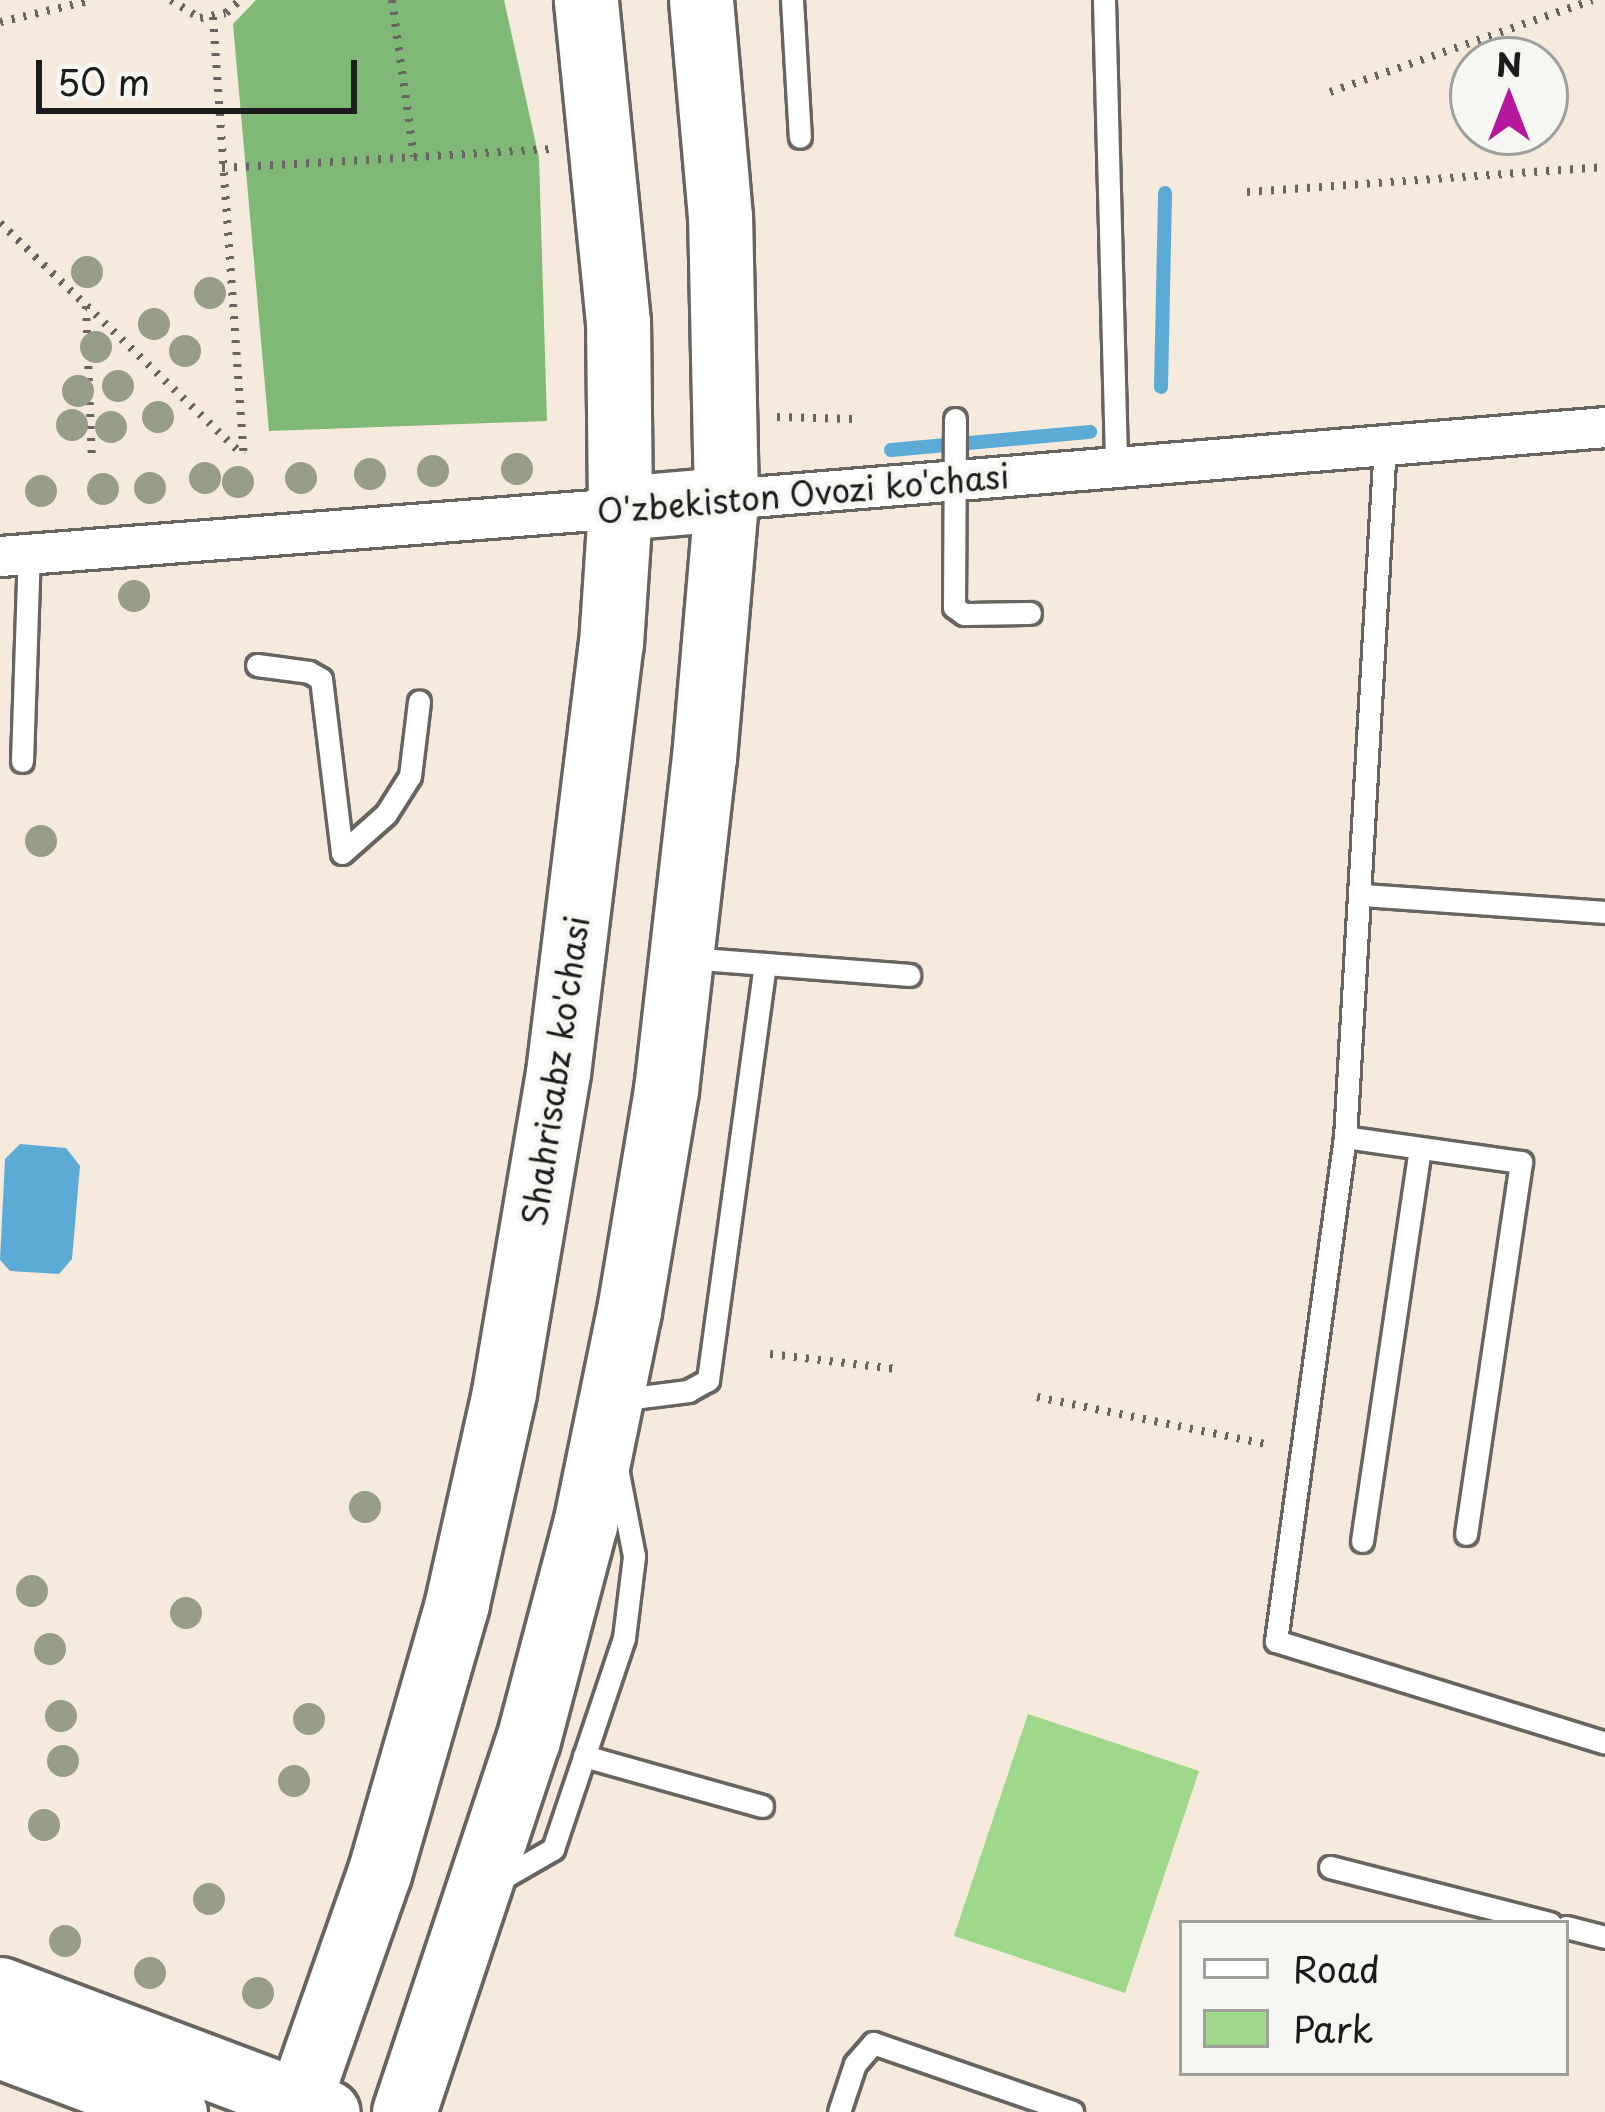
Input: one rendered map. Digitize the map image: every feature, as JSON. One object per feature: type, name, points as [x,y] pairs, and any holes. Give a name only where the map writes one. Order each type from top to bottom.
[{"type":"main road","name":"Shahrisabz ko'chasi","points":[[307,2108],[430,1708],[490,1462],[558,1073],[611,644],[620,508],[618,322],[586,0]]},
{"type":"main road","points":[[404,2112],[528,1740],[609,1410],[662,1112],[682,957],[726,499],[720,217],[701,0]]},
{"type":"main road","name":"O'zbekiston Ovozi ko'chasi","points":[[620,508],[726,499]]},
{"type":"main road","points":[[0,1989],[307,2108]]},
{"type":"main road","points":[[0,2046],[175,2112]]},
{"type":"street","name":"O'zbekiston Ovozi ko'chasi","points":[[726,499],[1605,427]]},
{"type":"street","name":"O'zbekiston Ovozi ko'chasi","points":[[14,555],[620,508]]},
{"type":"lane","points":[[792,0],[800,137]]},
{"type":"lane","points":[[1104,0],[1116,467]]},
{"type":"lane","points":[[955,419],[954,607],[964,614],[1030,613]]},
{"type":"lane","points":[[1385,444],[1363,895],[1345,1137],[1276,1641],[1605,1743]]},
{"type":"lane","points":[[14,555],[22,761]]},
{"type":"lane","points":[[257,665],[309,672],[321,679],[342,854],[386,814],[410,776],[419,702]]},
{"type":"lane","points":[[1363,895],[1605,913]]},
{"type":"lane","points":[[682,957],[908,975]]},
{"type":"lane","points":[[481,1892],[553,1849],[624,1638],[634,1556],[609,1410],[688,1390],[708,1380],[765,964]]},
{"type":"lane","points":[[1345,1137],[1521,1162],[1466,1534]]},
{"type":"lane","points":[[1362,1541],[1420,1148]]},
{"type":"lane","points":[[584,1756],[762,1806]]},
{"type":"lane","points":[[1330,1867],[1538,1920]]},
{"type":"lane","points":[[1569,1928],[1605,1937]]},
{"type":"lane","points":[[839,2112],[855,2064],[873,2043],[1072,2112]]},
{"type":"path","points":[[0,22],[92,0]]},
{"type":"path","points":[[171,0],[187,13],[213,17],[240,0]]},
{"type":"path","points":[[392,0],[414,156]]},
{"type":"path","points":[[1330,92],[1592,0]]},
{"type":"path","points":[[0,223],[244,456],[213,17]]},
{"type":"path","points":[[222,168],[549,149]]},
{"type":"path","points":[[1247,192],[1605,166]]},
{"type":"path","points":[[86,305],[92,461]]},
{"type":"path","points":[[727,417],[853,419]]},
{"type":"path","points":[[770,1354],[896,1369]]},
{"type":"path","points":[[1037,1397],[1299,1450]]},
{"type":"green space","points":[[256,0],[504,0],[539,158],[547,421],[269,431],[233,24]]},
{"type":"green space","points":[[1028,1714],[1199,1771],[1125,1993],[954,1936]]},
{"type":"water","points":[[20,1144],[66,1148],[80,1166],[72,1259],[59,1274],[10,1271],[0,1260],[5,1159]]},
{"type":"waterway","points":[[1161,387],[1165,193]]},
{"type":"waterway","points":[[891,450],[1090,432]]}]
